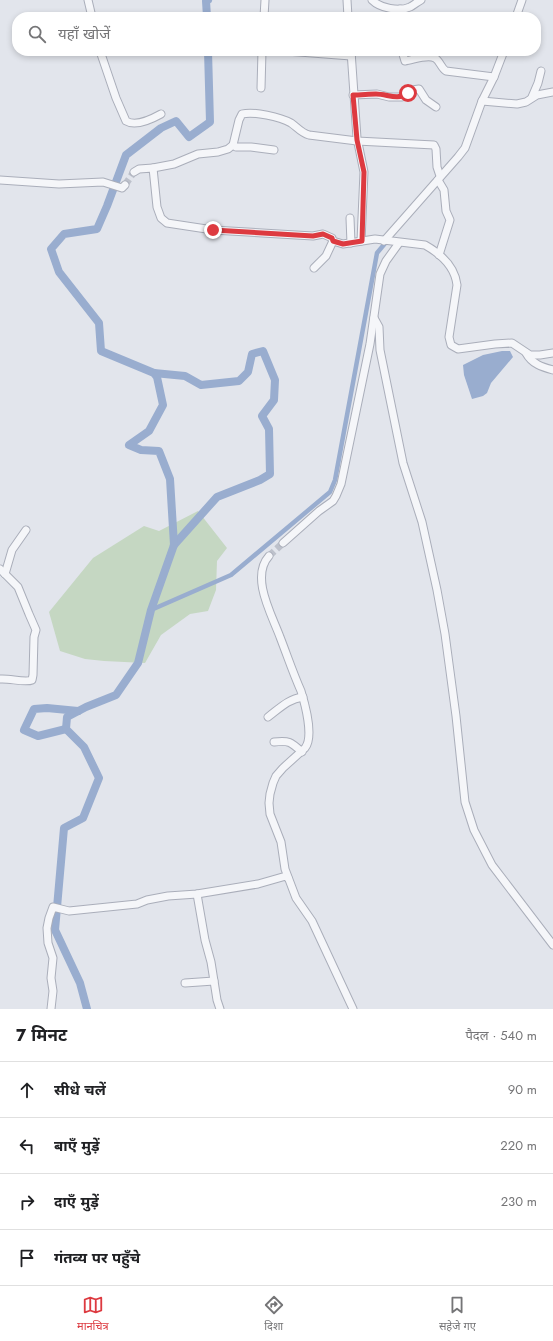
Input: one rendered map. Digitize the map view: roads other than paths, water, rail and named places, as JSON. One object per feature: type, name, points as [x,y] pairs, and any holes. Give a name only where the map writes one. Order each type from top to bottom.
[{"type":"street","points":[[88,0],[91,12]]},
{"type":"street","points":[[264,12],[265,0]]},
{"type":"street","points":[[347,0],[348,12]]},
{"type":"street","points":[[372,0],[385,8],[400,9],[408,8],[421,0]]},
{"type":"street","points":[[518,12],[522,0]]},
{"type":"street","points":[[102,56],[116,98],[126,121],[131,123],[142,122],[161,114]]},
{"type":"street","points":[[261,88],[262,56]]},
{"type":"street","points":[[351,56],[357,140],[364,172],[362,241]]},
{"type":"street","points":[[404,56],[405,60],[430,57],[437,60],[446,71],[494,77]]},
{"type":"street","points":[[283,543],[333,501],[336,496],[341,484],[368,351],[382,267],[392,242],[464,148],[485,102],[502,56]]},
{"type":"street","points":[[531,98],[542,71]]},
{"type":"street","points":[[353,95],[378,94],[389,97],[402,97],[412,90],[420,89],[426,100],[436,107]]},
{"type":"street","points":[[485,102],[523,103],[537,95],[553,92]]},
{"type":"street","points":[[134,172],[139,169],[174,164],[198,154],[218,152],[228,149],[233,145],[240,117],[242,114],[246,113],[264,115],[286,121],[305,134],[357,140],[434,144],[436,149],[437,167],[445,193],[446,211],[450,220],[439,255]]},
{"type":"street","points":[[233,145],[236,147],[274,150]]},
{"type":"street","points":[[153,168],[157,208],[161,218],[167,223],[213,230],[313,236],[323,234],[332,238],[333,241],[343,244],[375,239],[425,245],[439,255],[452,268],[456,279],[457,286],[449,337],[451,345],[458,349],[512,343],[530,355],[553,353]]},
{"type":"street","points":[[0,180],[59,184],[100,182],[122,186]]},
{"type":"street","points":[[350,218],[351,243]]},
{"type":"street","points":[[314,268],[326,256],[333,241]]},
{"type":"street","points":[[374,318],[379,327],[380,350],[404,464],[422,522],[437,590],[445,634],[456,716],[464,802],[474,830],[492,864],[553,945]]},
{"type":"street","points":[[526,353],[529,359],[534,363],[553,370]]},
{"type":"street","points":[[0,679],[8,678],[29,681],[33,678],[34,637],[36,630],[18,588],[3,571],[12,550],[26,530]]},
{"type":"street","points":[[268,556],[262,568],[264,596],[303,697],[308,721],[307,746],[283,768],[276,776],[273,783],[269,803],[270,814],[281,842],[285,869],[296,898],[312,921],[326,948],[353,1009]]},
{"type":"street","points":[[268,717],[295,698],[303,697]]},
{"type":"street","points":[[274,742],[290,742],[302,752]]},
{"type":"street","points":[[51,1009],[53,992],[51,978],[53,958],[48,942],[48,928],[52,908],[55,907],[64,910],[76,911],[137,904],[147,900],[168,896],[198,894],[258,884],[286,876],[288,878]]},
{"type":"street","points":[[198,894],[205,940],[220,1009]]},
{"type":"street","points":[[185,983],[214,980]]},
{"type":"water","points":[[510,351],[513,357],[491,383],[487,393],[483,396],[472,399],[464,375],[463,365],[483,355]]},
{"type":"waterway","points":[[207,12],[206,1],[208,0]]},
{"type":"waterway","points":[[87,1009],[80,983],[55,930],[64,828],[83,818],[99,778],[84,747],[66,729],[67,717],[86,707],[116,695],[138,663],[151,610],[174,545],[170,479],[159,451],[141,450],[129,445],[149,431],[163,405],[157,377],[154,373],[101,351],[99,323],[59,272],[51,249],[64,234],[97,229],[126,155],[161,128],[176,121],[189,137],[210,122],[208,56]]},
{"type":"waterway","points":[[151,610],[231,575],[330,492],[335,480],[377,253],[387,241]]},
{"type":"waterway","points":[[154,373],[185,376],[201,385],[239,381],[248,372],[252,354],[263,351],[275,380],[274,400],[262,416],[269,429],[270,474],[260,480],[217,497],[174,545]]},
{"type":"waterway","points":[[66,729],[38,736],[24,730],[34,709],[47,708],[78,711]]},
{"type":"tunnel","points":[[125,185],[134,172]]},
{"type":"tunnel","points":[[269,556],[283,543]]}]
